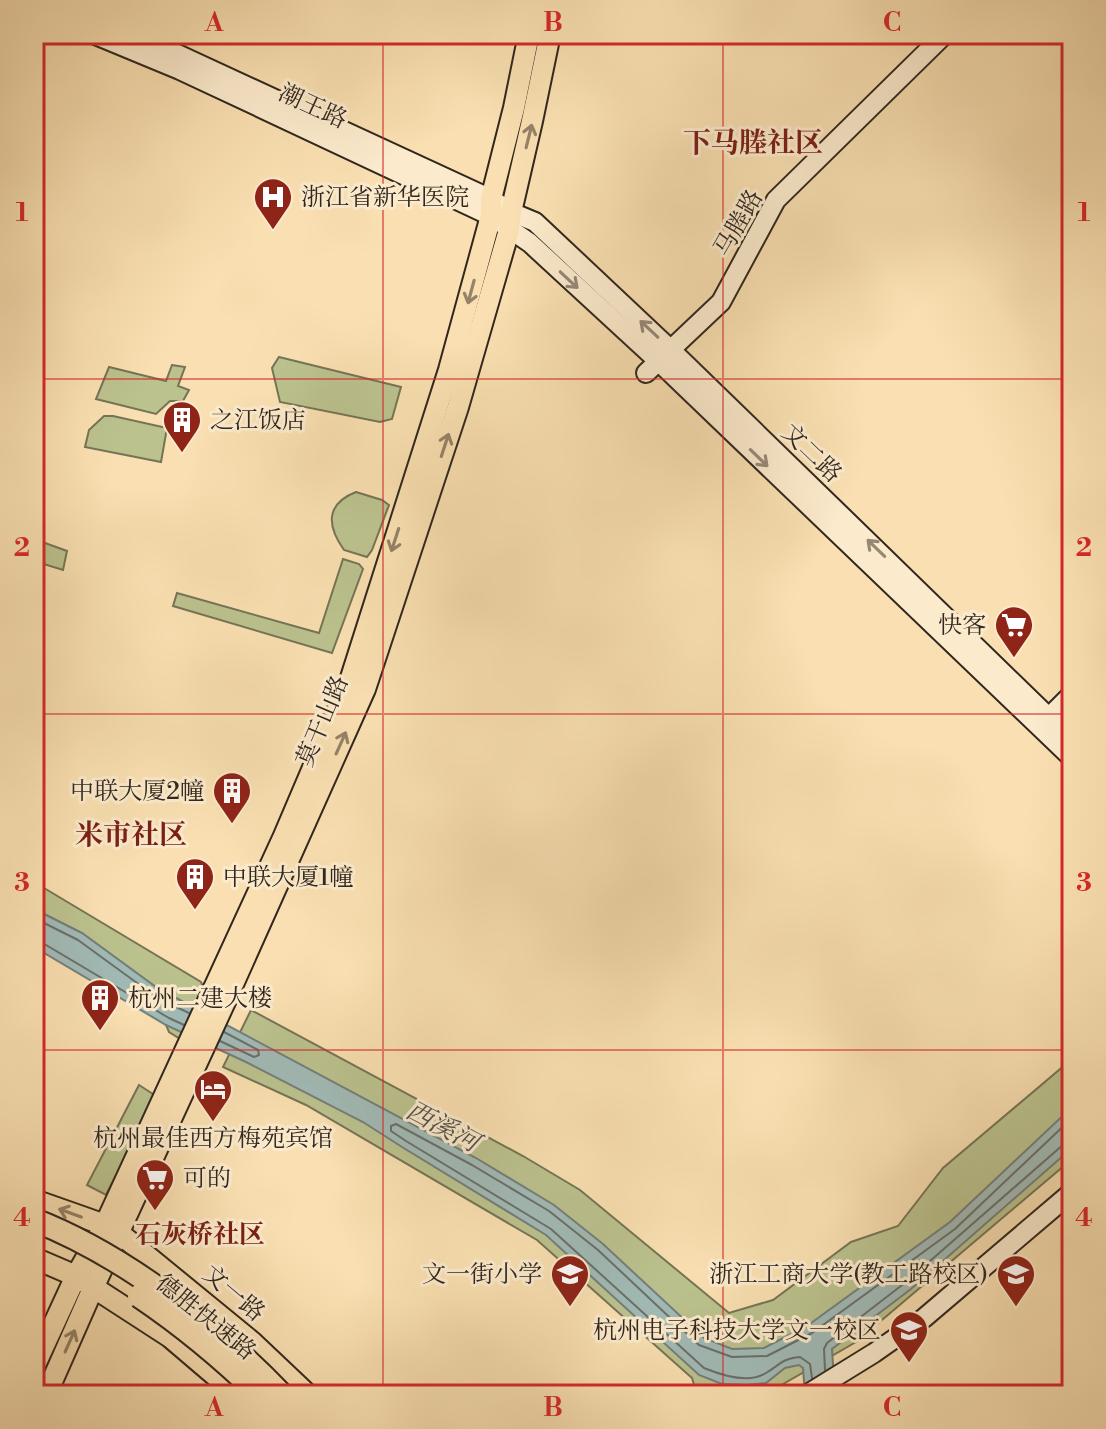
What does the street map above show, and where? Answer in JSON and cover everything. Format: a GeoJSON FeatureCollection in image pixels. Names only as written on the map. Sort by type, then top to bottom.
{"type":"FeatureCollection","features":[{"type":"Feature","properties":{"kind":"highway","name":"德胜快速路"},"geometry":{"type":"LineString","coordinates":[[34,1220],[62,1231],[114,1261],[183,1307],[259,1371],[282,1395]]}},
{"type":"Feature","properties":{"kind":"highway","name":"德胜快速路"},"geometry":{"type":"LineString","coordinates":[[34,1236],[55,1244],[108,1274],[171,1318],[260,1395]]}},
{"type":"Feature","properties":{"kind":"main road","name":"潮王路"},"geometry":{"type":"LineString","coordinates":[[93,34],[500,214]]}},
{"type":"Feature","properties":{"kind":"main road","name":"潮王路"},"geometry":{"type":"LineString","coordinates":[[134,34],[500,214]]}},
{"type":"Feature","properties":{"kind":"main road","name":"莫干山路"},"geometry":{"type":"LineString","coordinates":[[500,214],[514,108],[529,34]]}},
{"type":"Feature","properties":{"kind":"main road","name":"莫干山路"},"geometry":{"type":"LineString","coordinates":[[34,1367],[112,1229],[194,1051],[350,681],[532,121],[550,34]]}},
{"type":"Feature","properties":{"kind":"main road","name":"马塍路"},"geometry":{"type":"LineString","coordinates":[[658,361],[721,302],[776,200],[945,34]]}},
{"type":"Feature","properties":{"kind":"main road","name":"文二路"},"geometry":{"type":"LineString","coordinates":[[500,214],[535,222],[658,361],[1072,758]]}},
{"type":"Feature","properties":{"kind":"main road","name":"文二路"},"geometry":{"type":"LineString","coordinates":[[658,361],[1072,740]]}},
{"type":"Feature","properties":{"kind":"main road"},"geometry":{"type":"LineString","coordinates":[[1049,717],[1072,694]]}},
{"type":"Feature","properties":{"kind":"main road"},"geometry":{"type":"LineString","coordinates":[[806,1395],[844,1374],[924,1318],[1072,1192]]}},
{"type":"Feature","properties":{"kind":"main road","name":"文一路"},"geometry":{"type":"LineString","coordinates":[[34,1200],[112,1229],[252,1342],[308,1395]]}},
{"type":"Feature","properties":{"kind":"main road"},"geometry":{"type":"LineString","coordinates":[[34,1258],[85,1281],[170,1337],[238,1395]]}},
{"type":"Feature","properties":{"kind":"main road","name":"莫干山路"},"geometry":{"type":"LineString","coordinates":[[46,1395],[85,1281]]}},
{"type":"Feature","properties":{"kind":"main road"},"geometry":{"type":"LineString","coordinates":[[170,1337],[160,1315],[173,1303],[208,1305]]}},
{"type":"Feature","properties":{"kind":"green space"},"geometry":{"type":"Polygon","coordinates":[[[279,357],[401,387],[392,419],[380,422],[280,402],[272,368],[279,357]]]}},
{"type":"Feature","properties":{"kind":"green space"},"geometry":{"type":"Polygon","coordinates":[[[172,365],[185,367],[178,386],[189,390],[183,401],[170,401],[156,414],[96,399],[109,367],[166,381],[172,365]]]}},
{"type":"Feature","properties":{"kind":"green space"},"geometry":{"type":"Polygon","coordinates":[[[104,416],[167,428],[161,462],[85,447],[89,430],[104,416]]]}},
{"type":"Feature","properties":{"kind":"green space"},"geometry":{"type":"Polygon","coordinates":[[[356,492],[389,505],[367,557],[344,550],[332,524],[334,509],[356,492]]]}},
{"type":"Feature","properties":{"kind":"green space"},"geometry":{"type":"Polygon","coordinates":[[[34,539],[67,551],[63,570],[34,561],[34,539]]]}},
{"type":"Feature","properties":{"kind":"green space"},"geometry":{"type":"Polygon","coordinates":[[[343,559],[359,564],[363,569],[332,653],[173,606],[177,593],[319,633],[343,559]]]}},
{"type":"Feature","properties":{"kind":"green space"},"geometry":{"type":"Polygon","coordinates":[[[34,882],[201,982],[206,993],[182,1040],[169,1032],[166,1025],[178,999],[164,993],[82,933],[34,909],[34,882]]]}},
{"type":"Feature","properties":{"kind":"green space"},"geometry":{"type":"Polygon","coordinates":[[[251,1010],[523,1156],[580,1190],[729,1313],[773,1300],[851,1242],[898,1226],[943,1168],[1072,1059],[1072,1159],[856,1342],[764,1395],[697,1395],[692,1378],[537,1240],[306,1105],[223,1067],[251,1010]]]}},
{"type":"Feature","properties":{"kind":"green space"},"geometry":{"type":"Polygon","coordinates":[[[139,1085],[156,1096],[106,1195],[87,1185],[139,1085]]]}},
{"type":"Feature","properties":{"kind":"water"},"geometry":{"type":"Polygon","coordinates":[[[34,909],[82,933],[164,993],[476,1158],[554,1205],[603,1244],[704,1338],[732,1349],[764,1348],[807,1326],[950,1222],[1072,1107],[1072,1148],[911,1289],[832,1349],[835,1395],[805,1395],[803,1368],[799,1365],[785,1368],[766,1383],[722,1384],[699,1375],[546,1235],[363,1122],[166,1025],[34,947],[34,909]]]}},
{"type":"Feature","properties":{"kind":"place","name":"浙江省新华医院"},"geometry":{"type":"Point","coordinates":[273,231]}},
{"type":"Feature","properties":{"kind":"place","name":"之江饭店"},"geometry":{"type":"Point","coordinates":[182,454]}},
{"type":"Feature","properties":{"kind":"place","name":"快客"},"geometry":{"type":"Point","coordinates":[1014,659]}},
{"type":"Feature","properties":{"kind":"place","name":"中联大厦2幢"},"geometry":{"type":"Point","coordinates":[232,825]}},
{"type":"Feature","properties":{"kind":"place","name":"中联大厦1幢"},"geometry":{"type":"Point","coordinates":[195,911]}},
{"type":"Feature","properties":{"kind":"place","name":"杭州二建大楼"},"geometry":{"type":"Point","coordinates":[100,1032]}},
{"type":"Feature","properties":{"kind":"place","name":"杭州最佳西方梅苑宾馆"},"geometry":{"type":"Point","coordinates":[213,1123]}},
{"type":"Feature","properties":{"kind":"place","name":"可的"},"geometry":{"type":"Point","coordinates":[155,1212]}},
{"type":"Feature","properties":{"kind":"place","name":"文一街小学"},"geometry":{"type":"Point","coordinates":[570,1308]}},
{"type":"Feature","properties":{"kind":"place","name":"浙江工商大学(教工路校区)"},"geometry":{"type":"Point","coordinates":[1016,1308]}},
{"type":"Feature","properties":{"kind":"place","name":"杭州电子科技大学文一校区"},"geometry":{"type":"Point","coordinates":[909,1364]}},
{"type":"Feature","properties":{"kind":"district","name":"下马塍社区"},"geometry":{"type":"Point","coordinates":[753,142]}},
{"type":"Feature","properties":{"kind":"district","name":"米市社区"},"geometry":{"type":"Point","coordinates":[131,834]}},
{"type":"Feature","properties":{"kind":"district","name":"石灰桥社区"},"geometry":{"type":"Point","coordinates":[200,1234]}},
{"type":"Feature","properties":{"kind":"water label","name":"西溪河"},"geometry":{"type":"Point","coordinates":[443,1126]}}]}
